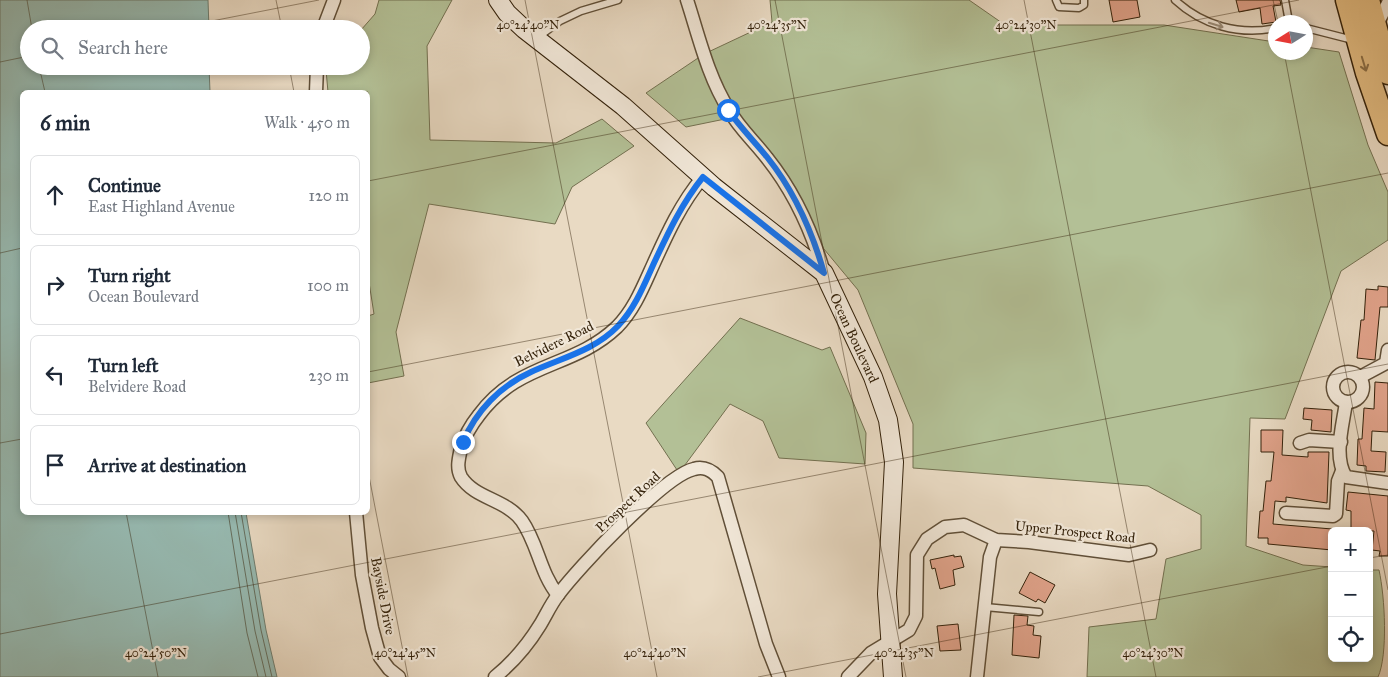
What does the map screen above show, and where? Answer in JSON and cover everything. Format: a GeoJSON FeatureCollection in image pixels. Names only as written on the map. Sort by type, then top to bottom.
{"type":"FeatureCollection","features":[{"type":"Feature","properties":{"kind":"highway"},"geometry":{"type":"LineString","coordinates":[[1347,0],[1388,73]]}},
{"type":"Feature","properties":{"kind":"highway"},"geometry":{"type":"LineString","coordinates":[[1368,0],[1366,34],[1388,134]]}},
{"type":"Feature","properties":{"kind":"street"},"geometry":{"type":"LineString","coordinates":[[326,20],[334,0]]}},
{"type":"Feature","properties":{"kind":"street","name":"Ocean Boulevard"},"geometry":{"type":"LineString","coordinates":[[498,0],[507,13],[536,39],[623,106],[703,177],[824,273],[873,377],[888,420],[894,462],[887,575],[893,677]]}},
{"type":"Feature","properties":{"kind":"street"},"geometry":{"type":"LineString","coordinates":[[687,0],[718,91],[736,122],[768,158],[792,194],[815,241],[824,273]]}},
{"type":"Feature","properties":{"kind":"street"},"geometry":{"type":"LineString","coordinates":[[1366,34],[1388,3]]}},
{"type":"Feature","properties":{"kind":"street"},"geometry":{"type":"LineString","coordinates":[[316,90],[317,75]]}},
{"type":"Feature","properties":{"kind":"street","name":"Belvidere Road"},"geometry":{"type":"LineString","coordinates":[[558,595],[544,574],[527,530],[521,520],[509,507],[476,490],[462,479],[458,469],[463,442],[471,425],[487,404],[503,388],[530,372],[587,348],[618,326],[637,298],[671,226],[691,191],[703,177]]}},
{"type":"Feature","properties":{"kind":"street"},"geometry":{"type":"LineString","coordinates":[[1360,377],[1386,363],[1388,350]]}},
{"type":"Feature","properties":{"kind":"street"},"geometry":{"type":"LineString","coordinates":[[1344,372],[1350,372],[1360,377],[1362,383],[1361,394],[1352,401],[1346,402],[1336,396],[1333,391],[1334,379],[1344,372]]}},
{"type":"Feature","properties":{"kind":"street"},"geometry":{"type":"LineString","coordinates":[[1346,402],[1339,461],[1342,471],[1346,477],[1388,483]]}},
{"type":"Feature","properties":{"kind":"street"},"geometry":{"type":"LineString","coordinates":[[1300,443],[1309,440],[1341,442]]}},
{"type":"Feature","properties":{"kind":"street","name":"Prospect Road"},"geometry":{"type":"LineString","coordinates":[[496,677],[527,642],[558,595],[585,564],[649,499],[688,471],[707,469],[718,477],[766,644],[779,677]]}},
{"type":"Feature","properties":{"kind":"street"},"geometry":{"type":"LineString","coordinates":[[1286,513],[1333,516],[1336,514],[1338,481],[1342,471]]}},
{"type":"Feature","properties":{"kind":"street","name":"Bayside Drive"},"geometry":{"type":"LineString","coordinates":[[356,515],[362,575],[372,628],[380,657],[389,669],[399,677]]}},
{"type":"Feature","properties":{"kind":"street","name":"Upper Prospect Road"},"geometry":{"type":"LineString","coordinates":[[891,642],[909,630],[914,624],[916,616],[915,564],[917,555],[927,539],[940,529],[954,524],[973,528],[996,540],[1129,555],[1150,550]]}},
{"type":"Feature","properties":{"kind":"street","name":"Upper Prospect Road"},"geometry":{"type":"LineString","coordinates":[[976,677],[990,557],[996,540]]}},
{"type":"Feature","properties":{"kind":"street"},"geometry":{"type":"LineString","coordinates":[[848,677],[871,653],[891,642]]}},
{"type":"Feature","properties":{"kind":"lane"},"geometry":{"type":"LineString","coordinates":[[536,39],[560,21],[574,14],[618,0]]}},
{"type":"Feature","properties":{"kind":"lane"},"geometry":{"type":"LineString","coordinates":[[1056,0],[1059,7],[1078,8],[1084,5],[1084,0]]}},
{"type":"Feature","properties":{"kind":"lane"},"geometry":{"type":"LineString","coordinates":[[1174,0],[1189,13],[1223,27],[1258,32],[1268,30]]}},
{"type":"Feature","properties":{"kind":"lane"},"geometry":{"type":"LineString","coordinates":[[1285,0],[1288,15]]}},
{"type":"Feature","properties":{"kind":"lane"},"geometry":{"type":"LineString","coordinates":[[1313,29],[1366,34]]}},
{"type":"Feature","properties":{"kind":"lane"},"geometry":{"type":"LineString","coordinates":[[985,607],[1039,612]]}},
{"type":"Feature","properties":{"kind":"green space"},"geometry":{"type":"Polygon","coordinates":[[[379,0],[452,0],[427,46],[430,140],[556,143],[602,119],[634,146],[572,187],[555,224],[429,204],[396,332],[404,376],[370,383],[370,315],[374,314],[370,289],[370,90],[328,90],[326,75],[370,75],[370,20],[375,14],[379,0]]]}},
{"type":"Feature","properties":{"kind":"green space"},"geometry":{"type":"Polygon","coordinates":[[[770,0],[969,0],[1005,25],[1164,25],[1268,41],[1268,60],[1313,60],[1313,48],[1339,52],[1368,145],[1388,192],[1388,240],[1341,271],[1285,419],[1250,418],[1246,546],[1303,565],[1328,567],[1328,662],[1373,662],[1373,570],[1379,570],[1383,595],[1384,641],[1378,677],[1087,677],[1089,627],[1156,619],[1166,559],[1201,549],[1201,515],[1148,486],[913,468],[913,424],[858,290],[809,231],[791,188],[730,118],[686,127],[646,93],[704,54],[772,22],[770,0]]]}},
{"type":"Feature","properties":{"kind":"green space"},"geometry":{"type":"Polygon","coordinates":[[[740,318],[822,350],[830,347],[866,433],[865,464],[779,458],[763,421],[730,404],[679,473],[646,423],[740,318]]]}},
{"type":"Feature","properties":{"kind":"water"},"geometry":{"type":"Polygon","coordinates":[[[0,0],[208,0],[209,20],[20,20],[20,75],[209,75],[210,90],[20,90],[20,515],[246,515],[266,630],[277,677],[0,677],[0,0]]]}},
{"type":"Feature","properties":{"kind":"building"},"geometry":{"type":"Polygon","coordinates":[[[1109,0],[1137,0],[1140,17],[1113,22],[1109,0]]]}},
{"type":"Feature","properties":{"kind":"building"},"geometry":{"type":"Polygon","coordinates":[[[1236,0],[1280,0],[1281,5],[1273,6],[1275,15],[1268,15],[1268,23],[1262,24],[1260,8],[1239,12],[1236,0]]]}},
{"type":"Feature","properties":{"kind":"building"},"geometry":{"type":"Polygon","coordinates":[[[1378,286],[1388,287],[1388,307],[1380,307],[1375,360],[1357,358],[1361,320],[1364,320],[1366,289],[1378,290],[1378,286]]]}},
{"type":"Feature","properties":{"kind":"building"},"geometry":{"type":"Polygon","coordinates":[[[1375,382],[1388,383],[1388,432],[1372,431],[1371,451],[1386,452],[1385,472],[1366,471],[1366,466],[1357,465],[1358,439],[1362,439],[1364,408],[1374,409],[1375,382]]]}},
{"type":"Feature","properties":{"kind":"building"},"geometry":{"type":"Polygon","coordinates":[[[1304,408],[1332,410],[1331,432],[1311,430],[1312,420],[1303,419],[1304,408]]]}},
{"type":"Feature","properties":{"kind":"building"},"geometry":{"type":"Polygon","coordinates":[[[1261,430],[1283,430],[1282,455],[1308,457],[1308,452],[1329,452],[1327,503],[1286,497],[1286,502],[1275,501],[1273,524],[1328,529],[1328,550],[1268,544],[1268,538],[1258,538],[1260,511],[1263,511],[1266,481],[1271,481],[1274,452],[1261,452],[1261,430]]]}},
{"type":"Feature","properties":{"kind":"building"},"geometry":{"type":"Polygon","coordinates":[[[1348,492],[1388,496],[1388,556],[1379,556],[1380,551],[1373,550],[1373,527],[1351,527],[1351,511],[1346,510],[1348,492]]]}},
{"type":"Feature","properties":{"kind":"building"},"geometry":{"type":"Polygon","coordinates":[[[954,555],[954,557],[961,556],[964,567],[953,570],[955,585],[940,589],[935,568],[932,569],[930,560],[954,555]]]}},
{"type":"Feature","properties":{"kind":"building"},"geometry":{"type":"Polygon","coordinates":[[[1030,572],[1055,585],[1045,603],[1038,599],[1036,602],[1019,593],[1030,572]]]}},
{"type":"Feature","properties":{"kind":"building"},"geometry":{"type":"Polygon","coordinates":[[[1014,615],[1028,616],[1027,625],[1034,626],[1033,635],[1041,636],[1039,658],[1012,655],[1014,615]]]}},
{"type":"Feature","properties":{"kind":"building"},"geometry":{"type":"Polygon","coordinates":[[[958,624],[961,650],[940,651],[937,626],[958,624]]]}},
{"type":"Feature","properties":{"kind":"route"},"geometry":{"type":"LineString","coordinates":[[463,442],[471,425],[487,404],[503,388],[530,372],[577,353],[600,341],[618,326],[637,298],[671,226],[691,191],[703,177],[824,273],[815,241],[788,186],[768,158],[736,122],[728,110]]}}]}
